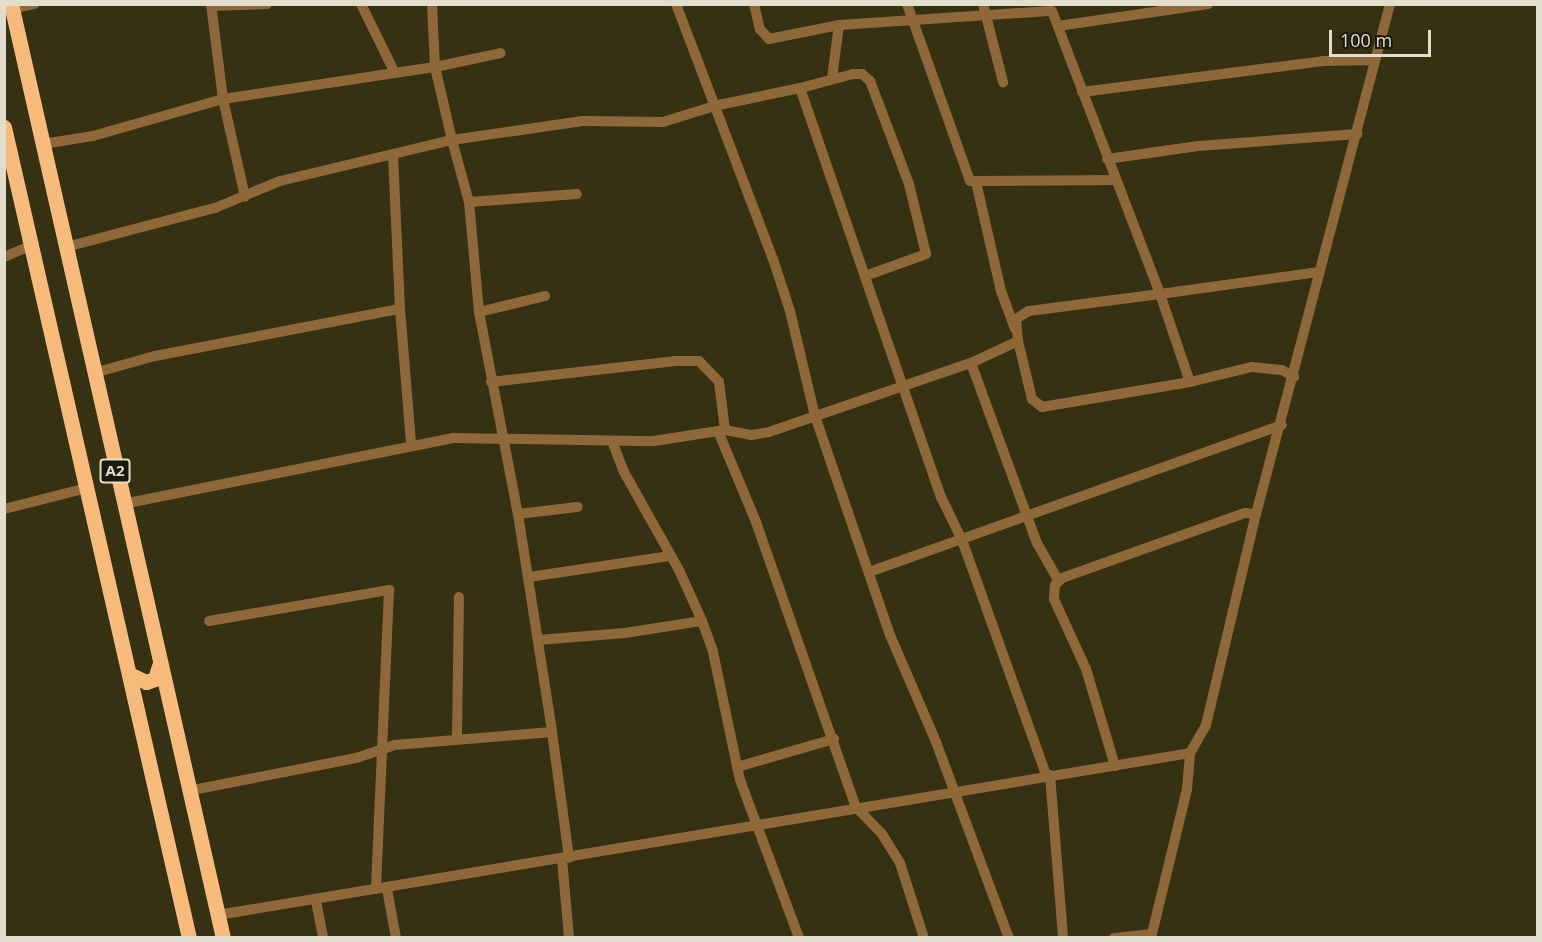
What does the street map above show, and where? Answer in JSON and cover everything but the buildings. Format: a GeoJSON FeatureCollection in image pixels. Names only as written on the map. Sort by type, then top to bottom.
{"type":"FeatureCollection","features":[{"type":"Feature","properties":{"kind":"highway","name":"A2"},"geometry":{"type":"LineString","coordinates":[[11,7],[159,666],[223,938]]}},
{"type":"Feature","properties":{"kind":"highway","name":"A2"},"geometry":{"type":"LineString","coordinates":[[4,127],[189,938]]}},
{"type":"Feature","properties":{"kind":"highway"},"geometry":{"type":"LineString","coordinates":[[129,674],[146,682],[155,679],[159,666]]}},
{"type":"Feature","properties":{"kind":"street"},"geometry":{"type":"LineString","coordinates":[[11,7],[34,4]]}},
{"type":"Feature","properties":{"kind":"street"},"geometry":{"type":"LineString","coordinates":[[245,197],[224,99],[211,5],[267,4]]}},
{"type":"Feature","properties":{"kind":"street"},"geometry":{"type":"LineString","coordinates":[[361,4],[395,73]]}},
{"type":"Feature","properties":{"kind":"street"},"geometry":{"type":"LineString","coordinates":[[432,4],[435,67],[469,202],[479,312],[529,577],[552,732],[566,859],[569,938]]}},
{"type":"Feature","properties":{"kind":"street"},"geometry":{"type":"LineString","coordinates":[[676,4],[790,311],[815,416],[890,635],[956,794],[1009,938]]}},
{"type":"Feature","properties":{"kind":"street"},"geometry":{"type":"LineString","coordinates":[[754,4],[760,29],[769,39],[839,25],[912,19],[987,17],[1051,8],[1160,294],[1190,382]]}},
{"type":"Feature","properties":{"kind":"street"},"geometry":{"type":"LineString","coordinates":[[907,4],[963,168],[970,180],[976,182],[1116,180]]}},
{"type":"Feature","properties":{"kind":"street"},"geometry":{"type":"LineString","coordinates":[[983,4],[1003,82]]}},
{"type":"Feature","properties":{"kind":"street"},"geometry":{"type":"LineString","coordinates":[[1058,26],[1208,4]]}},
{"type":"Feature","properties":{"kind":"street"},"geometry":{"type":"LineString","coordinates":[[1114,938],[1151,936],[1187,789],[1190,753],[1206,725],[1256,514],[1282,425],[1319,272],[1358,134],[1374,60],[1390,4]]}},
{"type":"Feature","properties":{"kind":"street"},"geometry":{"type":"LineString","coordinates":[[832,78],[839,25]]}},
{"type":"Feature","properties":{"kind":"street"},"geometry":{"type":"LineString","coordinates":[[43,144],[93,136],[224,99],[435,67],[501,53]]}},
{"type":"Feature","properties":{"kind":"street"},"geometry":{"type":"LineString","coordinates":[[1082,92],[1323,61],[1374,60]]}},
{"type":"Feature","properties":{"kind":"street"},"geometry":{"type":"LineString","coordinates":[[66,247],[245,197],[280,181],[452,140],[584,121],[663,122],[714,106],[800,88],[832,78],[862,74],[870,81],[909,184],[926,254],[865,276]]}},
{"type":"Feature","properties":{"kind":"street"},"geometry":{"type":"LineString","coordinates":[[800,88],[941,497],[962,540],[1048,775],[1063,938]]}},
{"type":"Feature","properties":{"kind":"street"},"geometry":{"type":"LineString","coordinates":[[1107,159],[1198,146],[1358,134]]}},
{"type":"Feature","properties":{"kind":"street"},"geometry":{"type":"LineString","coordinates":[[393,155],[400,309],[411,444]]}},
{"type":"Feature","properties":{"kind":"street"},"geometry":{"type":"LineString","coordinates":[[976,182],[1001,291],[1016,329]]}},
{"type":"Feature","properties":{"kind":"street"},"geometry":{"type":"LineString","coordinates":[[469,202],[577,194]]}},
{"type":"Feature","properties":{"kind":"street"},"geometry":{"type":"LineString","coordinates":[[4,257],[32,245]]}},
{"type":"Feature","properties":{"kind":"street"},"geometry":{"type":"LineString","coordinates":[[1294,377],[1281,370],[1252,367],[1190,382],[1038,406],[1030,393],[1018,341],[1016,318],[1029,310],[1319,272]]}},
{"type":"Feature","properties":{"kind":"street"},"geometry":{"type":"LineString","coordinates":[[479,312],[544,296]]}},
{"type":"Feature","properties":{"kind":"street"},"geometry":{"type":"LineString","coordinates":[[94,373],[155,356],[400,309]]}},
{"type":"Feature","properties":{"kind":"street"},"geometry":{"type":"LineString","coordinates":[[123,504],[411,444],[502,437],[654,441],[722,430],[751,435],[903,387],[971,363],[1018,341]]}},
{"type":"Feature","properties":{"kind":"street"},"geometry":{"type":"LineString","coordinates":[[491,382],[674,361],[699,362],[719,382],[722,430],[834,739],[856,807],[882,834],[900,863],[924,938]]}},
{"type":"Feature","properties":{"kind":"street"},"geometry":{"type":"LineString","coordinates":[[971,363],[1028,516],[1058,580],[1054,599],[1086,669],[1115,766]]}},
{"type":"Feature","properties":{"kind":"street"},"geometry":{"type":"LineString","coordinates":[[869,572],[1282,425]]}},
{"type":"Feature","properties":{"kind":"street"},"geometry":{"type":"LineString","coordinates":[[612,441],[647,518],[670,556],[702,621],[713,652],[737,767],[799,938]]}},
{"type":"Feature","properties":{"kind":"street"},"geometry":{"type":"LineString","coordinates":[[4,509],[87,488]]}},
{"type":"Feature","properties":{"kind":"street"},"geometry":{"type":"LineString","coordinates":[[518,514],[578,507]]}},
{"type":"Feature","properties":{"kind":"street"},"geometry":{"type":"LineString","coordinates":[[1058,580],[1245,513],[1256,514]]}},
{"type":"Feature","properties":{"kind":"street"},"geometry":{"type":"LineString","coordinates":[[529,577],[670,556]]}},
{"type":"Feature","properties":{"kind":"street"},"geometry":{"type":"LineString","coordinates":[[209,621],[389,590],[382,750],[381,889],[396,938]]}},
{"type":"Feature","properties":{"kind":"street"},"geometry":{"type":"LineString","coordinates":[[457,738],[459,597]]}},
{"type":"Feature","properties":{"kind":"street"},"geometry":{"type":"LineString","coordinates":[[538,640],[625,633],[702,621]]}},
{"type":"Feature","properties":{"kind":"street"},"geometry":{"type":"LineString","coordinates":[[188,791],[382,750],[457,738],[552,732]]}},
{"type":"Feature","properties":{"kind":"street"},"geometry":{"type":"LineString","coordinates":[[737,767],[834,739]]}},
{"type":"Feature","properties":{"kind":"street"},"geometry":{"type":"LineString","coordinates":[[218,915],[316,901],[856,807],[956,794],[1048,775],[1190,753]]}},
{"type":"Feature","properties":{"kind":"street"},"geometry":{"type":"LineString","coordinates":[[316,901],[323,938]]}}]}
